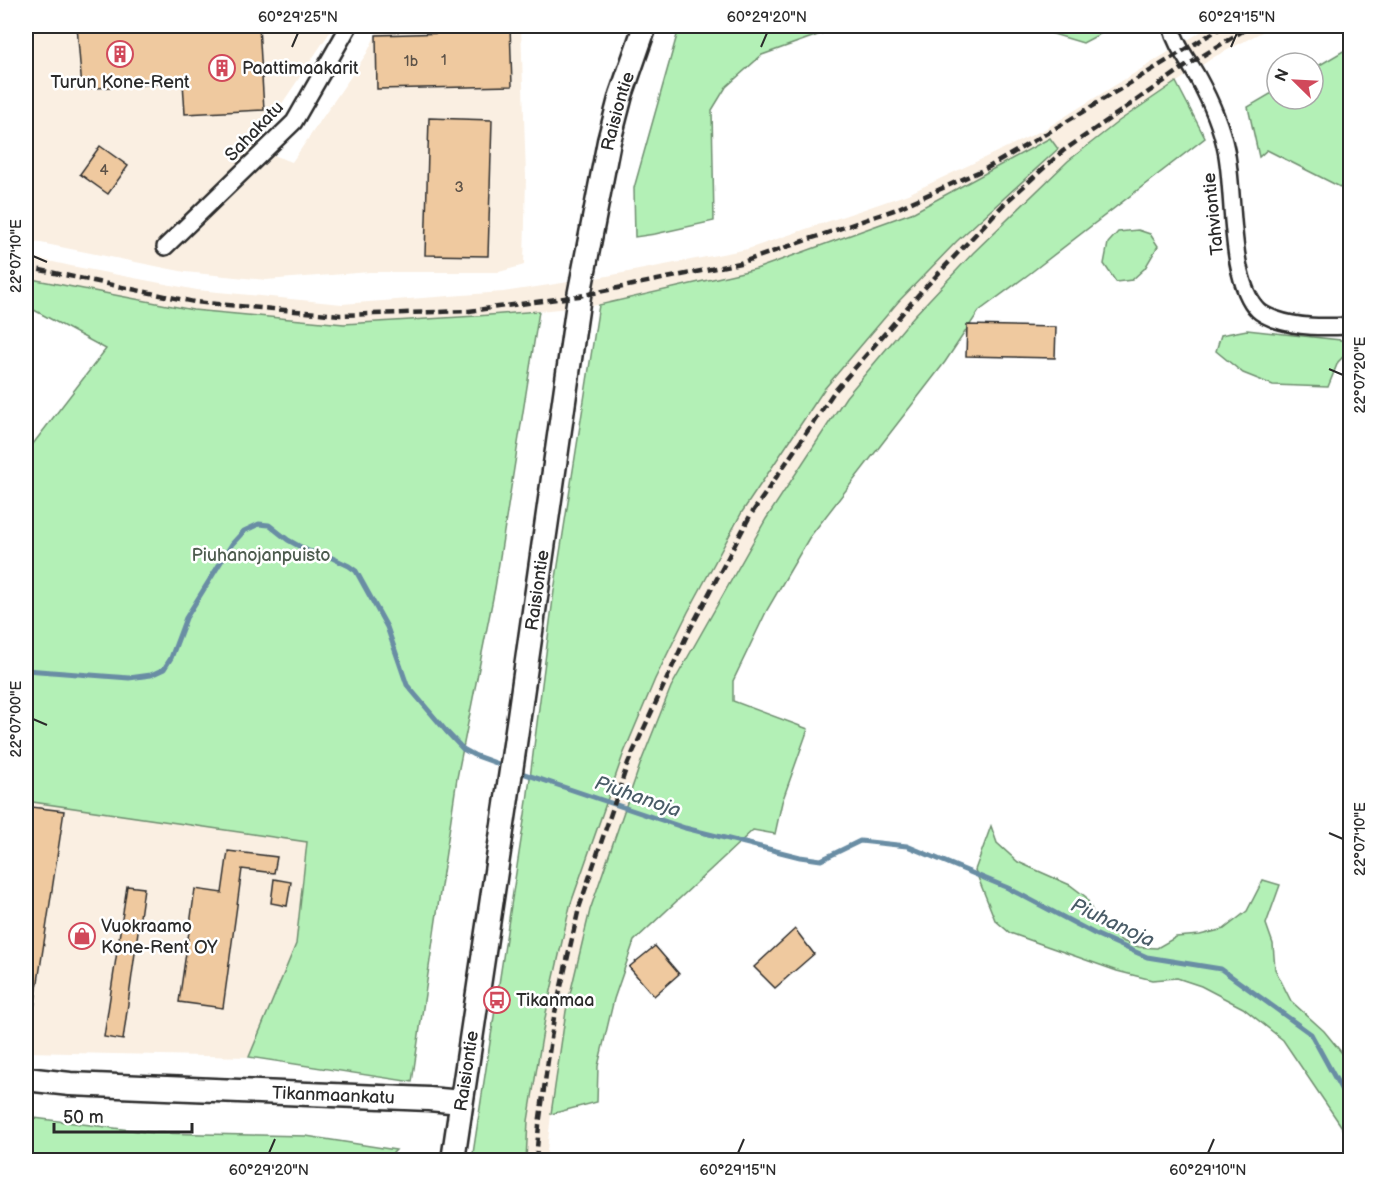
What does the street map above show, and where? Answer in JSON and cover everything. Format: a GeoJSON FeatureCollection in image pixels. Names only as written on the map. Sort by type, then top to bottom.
{"type":"FeatureCollection","features":[{"type":"Feature","properties":{"kind":"main road","name":"Raisiontie"},"geometry":{"type":"LineString","coordinates":[[453,1161],[579,296],[609,141],[621,95],[645,26]]}},
{"type":"Feature","properties":{"kind":"main road","name":"Tikanmaankatu"},"geometry":{"type":"LineString","coordinates":[[26,1079],[70,1084],[461,1102]]}},
{"type":"Feature","properties":{"kind":"street","name":"Sahakatu"},"geometry":{"type":"LineString","coordinates":[[165,247],[294,122],[349,26]]}},
{"type":"Feature","properties":{"kind":"street","name":"Tahviontie"},"geometry":{"type":"LineString","coordinates":[[1171,26],[1178,46],[1213,108],[1226,151],[1239,267],[1248,295],[1258,311],[1285,323],[1302,327],[1350,326]]}},
{"type":"Feature","properties":{"kind":"shaded area"},"geometry":{"type":"Polygon","coordinates":[[[26,26],[334,26],[253,147],[292,162],[367,53],[380,26],[521,26],[526,177],[524,265],[499,272],[370,272],[266,280],[185,272],[26,240],[26,26]]]}},
{"type":"Feature","properties":{"kind":"shaded area"},"geometry":{"type":"Polygon","coordinates":[[[1210,26],[1278,26],[1214,57],[1119,121],[1068,161],[973,253],[914,316],[846,397],[766,519],[671,687],[641,762],[590,910],[566,1011],[546,1160],[526,1160],[528,1121],[546,1013],[570,906],[623,755],[655,679],[688,612],[742,512],[825,388],[898,302],[957,241],[1058,150],[1050,138],[914,212],[756,269],[599,305],[477,316],[344,324],[193,310],[26,278],[26,256],[197,290],[342,304],[503,292],[602,277],[748,249],[908,194],[1045,129],[1210,26]]]}},
{"type":"Feature","properties":{"kind":"shaded area"},"geometry":{"type":"Polygon","coordinates":[[[26,801],[308,842],[296,944],[249,1057],[26,1052],[26,801]]]}},
{"type":"Feature","properties":{"kind":"green space"},"geometry":{"type":"Polygon","coordinates":[[[843,26],[762,55],[726,87],[712,110],[714,221],[635,237],[634,188],[679,28],[843,26]]]}},
{"type":"Feature","properties":{"kind":"green space"},"geometry":{"type":"Polygon","coordinates":[[[1042,26],[1115,26],[1083,43],[1043,31],[1042,26]]]}},
{"type":"Feature","properties":{"kind":"green space"},"geometry":{"type":"Polygon","coordinates":[[[1350,47],[1350,192],[1267,150],[1259,157],[1248,107],[1265,97],[1265,111],[1325,111],[1325,62],[1350,47]]]}},
{"type":"Feature","properties":{"kind":"green space"},"geometry":{"type":"Polygon","coordinates":[[[1176,82],[1205,138],[979,311],[945,362],[809,538],[767,610],[733,681],[733,701],[808,729],[782,802],[775,834],[753,830],[634,941],[614,999],[598,1066],[597,1102],[551,1114],[566,1011],[590,910],[641,762],[671,687],[766,519],[846,397],[914,316],[973,253],[1068,161],[1119,121],[1176,82]]]}},
{"type":"Feature","properties":{"kind":"green space"},"geometry":{"type":"Polygon","coordinates":[[[1050,138],[1058,149],[957,241],[898,302],[825,388],[742,512],[655,679],[623,755],[570,906],[546,1013],[528,1121],[526,1160],[472,1160],[527,801],[554,591],[599,305],[756,269],[914,212],[1050,138]]]}},
{"type":"Feature","properties":{"kind":"green space"},"geometry":{"type":"Polygon","coordinates":[[[1138,230],[1150,234],[1158,246],[1145,268],[1132,280],[1116,282],[1104,264],[1108,243],[1118,232],[1138,230]]]}},
{"type":"Feature","properties":{"kind":"green space","name":"Piuhanojanpuisto"},"geometry":{"type":"Polygon","coordinates":[[[26,278],[193,310],[344,324],[539,311],[495,588],[457,778],[412,1082],[249,1057],[296,944],[307,842],[26,801],[26,453],[106,349],[34,310],[26,308],[26,278]]]}},
{"type":"Feature","properties":{"kind":"green space"},"geometry":{"type":"Polygon","coordinates":[[[1247,330],[1350,341],[1350,350],[1338,362],[1328,387],[1273,385],[1243,373],[1216,351],[1221,335],[1247,330]]]}},
{"type":"Feature","properties":{"kind":"green space"},"geometry":{"type":"Polygon","coordinates":[[[991,826],[997,843],[1018,862],[1070,885],[1086,897],[1096,919],[1122,941],[1139,947],[1157,948],[1176,937],[1200,935],[1224,929],[1247,911],[1263,880],[1280,885],[1266,924],[1273,944],[1275,969],[1291,1001],[1324,1031],[1350,1065],[1350,1139],[1283,1040],[1243,1008],[1201,986],[1177,978],[1152,980],[1117,971],[1010,933],[995,920],[975,870],[991,826]]]}},
{"type":"Feature","properties":{"kind":"green space"},"geometry":{"type":"Polygon","coordinates":[[[26,1117],[154,1133],[306,1136],[396,1150],[386,1160],[34,1160],[26,1158],[26,1117]]]}},
{"type":"Feature","properties":{"kind":"building"},"geometry":{"type":"Polygon","coordinates":[[[77,26],[259,26],[264,110],[185,114],[183,82],[82,89],[77,26]]]}},
{"type":"Feature","properties":{"kind":"building"},"geometry":{"type":"Polygon","coordinates":[[[483,26],[510,26],[512,86],[377,89],[376,35],[483,32],[483,26]]]}},
{"type":"Feature","properties":{"kind":"building"},"geometry":{"type":"Polygon","coordinates":[[[429,118],[492,120],[488,256],[425,255],[429,118]]]}},
{"type":"Feature","properties":{"kind":"building"},"geometry":{"type":"Polygon","coordinates":[[[100,146],[128,166],[108,194],[80,174],[100,146]]]}},
{"type":"Feature","properties":{"kind":"building"},"geometry":{"type":"Polygon","coordinates":[[[967,325],[1056,327],[1055,358],[966,356],[967,325]]]}},
{"type":"Feature","properties":{"kind":"building"},"geometry":{"type":"Polygon","coordinates":[[[31,807],[64,811],[34,1008],[26,1008],[26,845],[31,807]]]}},
{"type":"Feature","properties":{"kind":"building"},"geometry":{"type":"Polygon","coordinates":[[[228,851],[277,857],[274,873],[242,869],[223,1008],[179,1002],[195,889],[222,893],[228,851]]]}},
{"type":"Feature","properties":{"kind":"building"},"geometry":{"type":"Polygon","coordinates":[[[274,879],[291,882],[287,906],[271,903],[274,879]]]}},
{"type":"Feature","properties":{"kind":"building"},"geometry":{"type":"Polygon","coordinates":[[[127,886],[144,888],[123,1040],[104,1037],[127,886]]]}},
{"type":"Feature","properties":{"kind":"building"},"geometry":{"type":"Polygon","coordinates":[[[795,929],[814,954],[775,988],[754,967],[795,929]]]}},
{"type":"Feature","properties":{"kind":"building"},"geometry":{"type":"Polygon","coordinates":[[[655,946],[679,974],[654,996],[629,967],[655,946]]]}},
{"type":"Feature","properties":{"kind":"waterway","name":"Piuhanoja"},"geometry":{"type":"LineString","coordinates":[[26,670],[129,678],[151,675],[164,669],[171,658],[186,618],[232,544],[244,531],[259,524],[269,525],[288,540],[308,551],[326,555],[356,571],[387,627],[407,685],[463,749],[507,767]]}},
{"type":"Feature","properties":{"kind":"waterway","name":"Piuhanoja"},"geometry":{"type":"LineString","coordinates":[[516,771],[685,828],[800,857],[821,860],[860,841],[907,846],[1008,888],[1095,934],[1147,957],[1221,969],[1311,1034],[1350,1105]]}},
{"type":"Feature","properties":{"kind":"railway"},"geometry":{"type":"LineString","coordinates":[[26,267],[194,302],[340,315],[469,311],[579,296],[740,263],[894,210],[987,168],[1224,26]]}},
{"type":"Feature","properties":{"kind":"railway"},"geometry":{"type":"LineString","coordinates":[[536,1160],[554,1017],[579,908],[628,763],[687,635],[750,516],[834,392],[919,294],[1005,203],[1063,151],[1189,64],[1251,26]]}},
{"type":"Feature","properties":{"kind":"place","name":"Turun Kone-Rent"},"geometry":{"type":"Point","coordinates":[120,54]}},
{"type":"Feature","properties":{"kind":"place","name":"Paattimaakarit"},"geometry":{"type":"Point","coordinates":[222,68]}},
{"type":"Feature","properties":{"kind":"place","name":"Vuokraamo Kone-Rent OY"},"geometry":{"type":"Point","coordinates":[82,936]}},
{"type":"Feature","properties":{"kind":"place","name":"Tikanmaa"},"geometry":{"type":"Point","coordinates":[497,1000]}}]}
